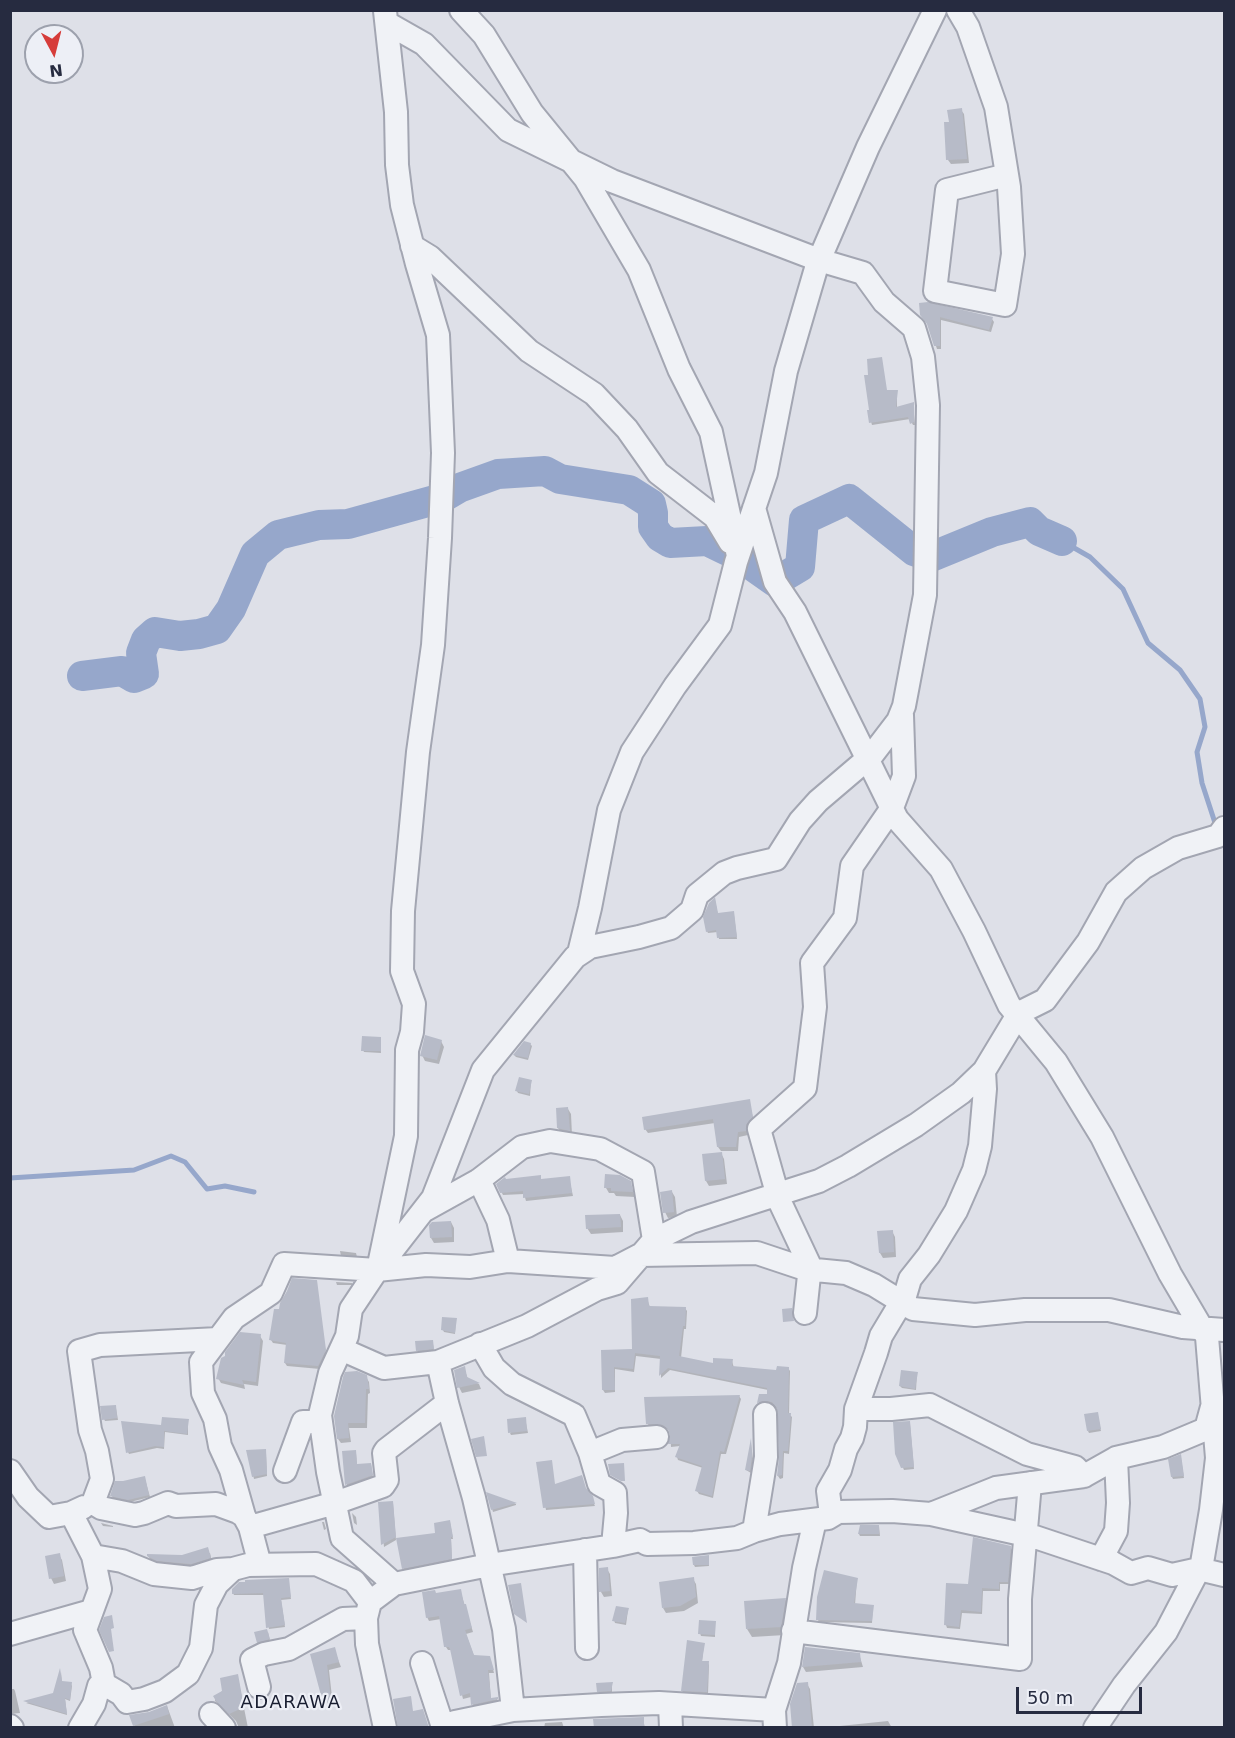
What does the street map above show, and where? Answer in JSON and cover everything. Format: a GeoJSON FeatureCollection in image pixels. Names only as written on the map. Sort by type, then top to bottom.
{"type":"FeatureCollection","features":[{"type":"Feature","properties":{"kind":"street"},"geometry":{"type":"LineString","coordinates":[[461,10],[484,35],[532,113],[585,178],[639,270],[679,369],[711,432],[738,556]]}},
{"type":"Feature","properties":{"kind":"street"},"geometry":{"type":"LineString","coordinates":[[579,953],[609,810],[632,752],[675,686],[720,625],[738,556],[766,473],[786,371],[819,260],[868,147],[935,10]]}},
{"type":"Feature","properties":{"kind":"street"},"geometry":{"type":"LineString","coordinates":[[958,10],[968,27],[996,107],[1007,176],[1013,254],[1005,305],[935,291],[947,190],[1007,176]]}},
{"type":"Feature","properties":{"kind":"street"},"geometry":{"type":"LineString","coordinates":[[386,17],[424,44],[508,130],[612,181],[819,260],[863,273],[884,302],[915,328],[923,357],[928,405],[925,595],[902,715],[904,776],[892,808],[852,867],[845,918],[812,963],[815,1007],[805,1088],[759,1129],[777,1194],[810,1266],[805,1313]]}},
{"type":"Feature","properties":{"kind":"street"},"geometry":{"type":"LineString","coordinates":[[377,1270],[406,1136],[407,1050],[412,1032],[414,1004],[402,970],[403,911],[418,753],[433,645],[443,453],[438,335],[402,205],[396,112],[386,17]]}},
{"type":"Feature","properties":{"kind":"street"},"geometry":{"type":"LineString","coordinates":[[412,246],[430,256],[529,351],[594,394],[627,429],[658,473],[715,517],[738,556]]}},
{"type":"Feature","properties":{"kind":"street"},"geometry":{"type":"LineString","coordinates":[[754,508],[775,582],[795,612],[897,819],[941,869],[1009,1005],[1056,1062],[1102,1137],[1170,1274],[1207,1337],[1219,1391],[1217,1458],[1202,1563],[1166,1632],[1124,1685],[1095,1728]]}},
{"type":"Feature","properties":{"kind":"street"},"geometry":{"type":"LineString","coordinates":[[394,1584],[340,1534],[320,1415],[330,1372],[349,1330],[351,1309],[377,1270],[433,1198],[483,1070],[579,953],[590,948],[671,928],[692,910],[697,895],[724,873],[776,859],[800,821],[868,759],[902,715]]}},
{"type":"Feature","properties":{"kind":"street"},"geometry":{"type":"LineString","coordinates":[[260,1565],[231,1470],[220,1446],[215,1419],[203,1393],[201,1362],[234,1318],[271,1293],[284,1264],[377,1270],[426,1265],[470,1267],[508,1261],[615,1268],[691,1222],[819,1181],[916,1125],[961,1093],[984,1071],[1017,1015],[1045,1000],[1088,942],[1116,892],[1143,868],[1178,848],[1218,836],[1224,828]]}},
{"type":"Feature","properties":{"kind":"street"},"geometry":{"type":"LineString","coordinates":[[422,1663],[442,1727],[455,1722],[513,1710],[659,1703],[775,1719],[789,1663],[804,1568],[823,1518],[828,1491],[840,1470],[852,1438],[856,1408],[881,1336],[901,1302],[910,1279],[931,1252],[956,1211],[974,1170],[980,1146],[985,1089],[984,1071]]}},
{"type":"Feature","properties":{"kind":"street"},"geometry":{"type":"LineString","coordinates":[[341,1349],[384,1368],[438,1362],[527,1326],[597,1289],[617,1283],[647,1248],[643,1172],[600,1149],[550,1141],[522,1146],[479,1180],[423,1211]]}},
{"type":"Feature","properties":{"kind":"street"},"geometry":{"type":"LineString","coordinates":[[479,1180],[498,1220],[508,1261]]}},
{"type":"Feature","properties":{"kind":"street"},"geometry":{"type":"LineString","coordinates":[[647,1248],[757,1253],[810,1270],[846,1273],[874,1285],[913,1309],[975,1315],[1025,1310],[1109,1311],[1183,1328],[1224,1330]]}},
{"type":"Feature","properties":{"kind":"street"},"geometry":{"type":"LineString","coordinates":[[10,1471],[28,1497],[49,1517],[71,1513],[93,1503],[102,1479],[97,1451],[90,1430],[80,1351],[100,1345],[218,1340]]}},
{"type":"Feature","properties":{"kind":"street"},"geometry":{"type":"LineString","coordinates":[[480,1344],[494,1368],[512,1384],[574,1415],[590,1453],[599,1484],[615,1493],[614,1546]]}},
{"type":"Feature","properties":{"kind":"street"},"geometry":{"type":"LineString","coordinates":[[438,1362],[474,1498],[505,1635],[513,1710]]}},
{"type":"Feature","properties":{"kind":"street"},"geometry":{"type":"LineString","coordinates":[[931,1514],[996,1488],[1084,1476],[1116,1458],[1163,1447],[1206,1429],[1219,1391]]}},
{"type":"Feature","properties":{"kind":"street"},"geometry":{"type":"LineString","coordinates":[[247,1522],[335,1503],[383,1485],[387,1480],[384,1454],[386,1450],[447,1403]]}},
{"type":"Feature","properties":{"kind":"street"},"geometry":{"type":"LineString","coordinates":[[856,1408],[891,1409],[930,1404],[1027,1454],[1075,1467],[1084,1476]]}},
{"type":"Feature","properties":{"kind":"street"},"geometry":{"type":"LineString","coordinates":[[754,1531],[766,1457],[765,1414]]}},
{"type":"Feature","properties":{"kind":"street"},"geometry":{"type":"LineString","coordinates":[[285,1471],[303,1422],[321,1422]]}},
{"type":"Feature","properties":{"kind":"street"},"geometry":{"type":"LineString","coordinates":[[590,1453],[622,1440],[657,1437]]}},
{"type":"Feature","properties":{"kind":"street"},"geometry":{"type":"LineString","coordinates":[[1101,1559],[1116,1531],[1118,1503],[1116,1458]]}},
{"type":"Feature","properties":{"kind":"street"},"geometry":{"type":"LineString","coordinates":[[793,1631],[1020,1659],[1020,1599],[1030,1483]]}},
{"type":"Feature","properties":{"kind":"street"},"geometry":{"type":"LineString","coordinates":[[93,1503],[101,1508],[135,1515],[165,1504],[176,1506],[211,1504],[238,1512],[247,1522]]}},
{"type":"Feature","properties":{"kind":"street"},"geometry":{"type":"LineString","coordinates":[[259,1687],[252,1660],[264,1654],[289,1649],[343,1619],[368,1610],[394,1584],[489,1565],[640,1540],[647,1544],[694,1543],[737,1538],[780,1524],[861,1510],[931,1514],[1025,1534],[1101,1559],[1131,1573],[1148,1568],[1172,1575],[1199,1569],[1224,1575]]}},
{"type":"Feature","properties":{"kind":"street"},"geometry":{"type":"LineString","coordinates":[[71,1513],[93,1556],[100,1589],[85,1630],[101,1668],[104,1684],[121,1694],[127,1702],[144,1699],[165,1691],[188,1674],[201,1648],[206,1605],[217,1584],[233,1569]]}},
{"type":"Feature","properties":{"kind":"street"},"geometry":{"type":"LineString","coordinates":[[356,1550],[368,1610],[367,1644],[385,1727]]}},
{"type":"Feature","properties":{"kind":"street"},"geometry":{"type":"LineString","coordinates":[[585,1550],[587,1648]]}},
{"type":"Feature","properties":{"kind":"street"},"geometry":{"type":"LineString","coordinates":[[93,1556],[122,1561],[154,1574],[192,1578],[217,1570],[260,1565],[316,1564],[354,1581],[368,1610]]}},
{"type":"Feature","properties":{"kind":"street"},"geometry":{"type":"LineString","coordinates":[[10,1634],[91,1611]]}},
{"type":"Feature","properties":{"kind":"street"},"geometry":{"type":"LineString","coordinates":[[82,1727],[94,1704],[99,1686],[104,1684]]}},
{"type":"Feature","properties":{"kind":"street"},"geometry":{"type":"LineString","coordinates":[[670,1704],[671,1728]]}},
{"type":"Feature","properties":{"kind":"building"},"geometry":{"type":"Polygon","coordinates":[[[962,108],[967,159],[946,160],[944,122],[949,122],[947,110],[962,108]]]}},
{"type":"Feature","properties":{"kind":"building"},"geometry":{"type":"Polygon","coordinates":[[[928,302],[993,317],[989,330],[940,317],[940,346],[934,346],[927,324],[920,315],[919,303],[928,302]]]}},
{"type":"Feature","properties":{"kind":"building"},"geometry":{"type":"Polygon","coordinates":[[[882,357],[887,390],[898,390],[896,407],[914,402],[914,422],[910,424],[908,417],[869,423],[864,375],[868,375],[867,359],[882,357]]]}},
{"type":"Feature","properties":{"kind":"building"},"geometry":{"type":"Polygon","coordinates":[[[715,897],[718,913],[734,911],[737,937],[717,938],[716,930],[706,932],[703,917],[709,903],[715,897]]]}},
{"type":"Feature","properties":{"kind":"building"},"geometry":{"type":"Polygon","coordinates":[[[425,1035],[442,1040],[437,1060],[420,1056],[425,1035]]]}},
{"type":"Feature","properties":{"kind":"building"},"geometry":{"type":"Polygon","coordinates":[[[362,1036],[381,1037],[381,1051],[361,1051],[362,1036]]]}},
{"type":"Feature","properties":{"kind":"building"},"geometry":{"type":"Polygon","coordinates":[[[524,1041],[531,1043],[528,1058],[513,1055],[524,1041]]]}},
{"type":"Feature","properties":{"kind":"building"},"geometry":{"type":"Polygon","coordinates":[[[519,1077],[532,1080],[529,1094],[515,1091],[519,1077]]]}},
{"type":"Feature","properties":{"kind":"building"},"geometry":{"type":"Polygon","coordinates":[[[750,1099],[753,1117],[746,1125],[746,1131],[738,1132],[736,1147],[717,1147],[713,1119],[644,1130],[642,1117],[750,1099]]]}},
{"type":"Feature","properties":{"kind":"building"},"geometry":{"type":"Polygon","coordinates":[[[568,1107],[570,1131],[557,1128],[556,1108],[568,1107]]]}},
{"type":"Feature","properties":{"kind":"building"},"geometry":{"type":"Polygon","coordinates":[[[722,1152],[725,1179],[705,1181],[702,1154],[722,1152]]]}},
{"type":"Feature","properties":{"kind":"building"},"geometry":{"type":"Polygon","coordinates":[[[605,1174],[620,1175],[631,1181],[633,1192],[611,1191],[611,1188],[604,1188],[605,1174]]]}},
{"type":"Feature","properties":{"kind":"building"},"geometry":{"type":"Polygon","coordinates":[[[541,1175],[541,1179],[570,1176],[572,1193],[523,1198],[523,1191],[500,1193],[496,1184],[505,1177],[506,1179],[541,1175]]]}},
{"type":"Feature","properties":{"kind":"building"},"geometry":{"type":"Polygon","coordinates":[[[672,1190],[674,1212],[663,1213],[660,1192],[672,1190]]]}},
{"type":"Feature","properties":{"kind":"building"},"geometry":{"type":"Polygon","coordinates":[[[620,1214],[621,1227],[586,1229],[585,1215],[620,1214]]]}},
{"type":"Feature","properties":{"kind":"building"},"geometry":{"type":"Polygon","coordinates":[[[451,1221],[452,1237],[430,1238],[429,1225],[432,1222],[451,1221]]]}},
{"type":"Feature","properties":{"kind":"building"},"geometry":{"type":"Polygon","coordinates":[[[893,1230],[894,1252],[879,1253],[877,1231],[893,1230]]]}},
{"type":"Feature","properties":{"kind":"building"},"geometry":{"type":"Polygon","coordinates":[[[292,1278],[317,1280],[326,1350],[318,1366],[284,1363],[286,1343],[269,1340],[274,1309],[279,1309],[292,1278]]]}},
{"type":"Feature","properties":{"kind":"building"},"geometry":{"type":"Polygon","coordinates":[[[648,1297],[649,1306],[686,1307],[679,1356],[713,1363],[713,1358],[733,1359],[732,1366],[776,1370],[777,1366],[789,1367],[788,1413],[791,1413],[788,1451],[783,1451],[782,1475],[777,1476],[779,1457],[777,1408],[772,1402],[757,1403],[759,1394],[767,1394],[767,1388],[668,1368],[659,1376],[660,1356],[635,1353],[633,1369],[614,1367],[615,1390],[602,1390],[601,1350],[632,1349],[631,1299],[648,1297]]]}},
{"type":"Feature","properties":{"kind":"building"},"geometry":{"type":"Polygon","coordinates":[[[792,1308],[794,1321],[783,1322],[782,1309],[792,1308]]]}},
{"type":"Feature","properties":{"kind":"building"},"geometry":{"type":"Polygon","coordinates":[[[442,1317],[457,1318],[455,1333],[441,1330],[442,1317]]]}},
{"type":"Feature","properties":{"kind":"building"},"geometry":{"type":"Polygon","coordinates":[[[240,1332],[261,1334],[256,1382],[242,1380],[244,1385],[216,1379],[221,1358],[225,1356],[225,1352],[240,1332]]]}},
{"type":"Feature","properties":{"kind":"building"},"geometry":{"type":"Polygon","coordinates":[[[433,1340],[434,1349],[416,1351],[415,1341],[433,1340]]]}},
{"type":"Feature","properties":{"kind":"building"},"geometry":{"type":"Polygon","coordinates":[[[465,1366],[467,1377],[480,1383],[457,1388],[454,1370],[465,1366]]]}},
{"type":"Feature","properties":{"kind":"building"},"geometry":{"type":"Polygon","coordinates":[[[901,1370],[918,1372],[915,1389],[899,1386],[901,1370]]]}},
{"type":"Feature","properties":{"kind":"building"},"geometry":{"type":"Polygon","coordinates":[[[357,1371],[367,1375],[369,1389],[366,1389],[365,1423],[348,1423],[349,1438],[337,1439],[334,1416],[343,1377],[345,1372],[357,1371]]]}},
{"type":"Feature","properties":{"kind":"building"},"geometry":{"type":"Polygon","coordinates":[[[740,1395],[724,1452],[720,1451],[712,1496],[695,1491],[702,1466],[675,1457],[680,1444],[668,1444],[670,1435],[668,1429],[663,1425],[646,1424],[644,1397],[740,1395]]]}},
{"type":"Feature","properties":{"kind":"building"},"geometry":{"type":"Polygon","coordinates":[[[116,1405],[117,1418],[102,1420],[100,1406],[116,1405]]]}},
{"type":"Feature","properties":{"kind":"building"},"geometry":{"type":"Polygon","coordinates":[[[1098,1412],[1101,1429],[1087,1431],[1084,1414],[1098,1412]]]}},
{"type":"Feature","properties":{"kind":"building"},"geometry":{"type":"Polygon","coordinates":[[[162,1417],[189,1419],[187,1434],[164,1431],[164,1447],[155,1446],[126,1453],[121,1421],[161,1425],[162,1417]]]}},
{"type":"Feature","properties":{"kind":"building"},"geometry":{"type":"Polygon","coordinates":[[[526,1417],[527,1431],[508,1433],[507,1419],[526,1417]]]}},
{"type":"Feature","properties":{"kind":"building"},"geometry":{"type":"Polygon","coordinates":[[[910,1421],[914,1467],[901,1468],[895,1454],[893,1422],[910,1421]]]}},
{"type":"Feature","properties":{"kind":"building"},"geometry":{"type":"Polygon","coordinates":[[[484,1436],[487,1456],[476,1457],[471,1439],[484,1436]]]}},
{"type":"Feature","properties":{"kind":"building"},"geometry":{"type":"Polygon","coordinates":[[[751,1438],[752,1456],[750,1471],[745,1470],[751,1438]]]}},
{"type":"Feature","properties":{"kind":"building"},"geometry":{"type":"Polygon","coordinates":[[[266,1449],[267,1474],[252,1477],[246,1450],[266,1449]]]}},
{"type":"Feature","properties":{"kind":"building"},"geometry":{"type":"Polygon","coordinates":[[[356,1450],[357,1464],[371,1463],[373,1475],[345,1485],[342,1451],[356,1450]]]}},
{"type":"Feature","properties":{"kind":"building"},"geometry":{"type":"Polygon","coordinates":[[[1181,1454],[1184,1476],[1171,1477],[1168,1459],[1181,1454]]]}},
{"type":"Feature","properties":{"kind":"building"},"geometry":{"type":"Polygon","coordinates":[[[552,1460],[555,1484],[582,1475],[595,1504],[543,1508],[536,1462],[552,1460]]]}},
{"type":"Feature","properties":{"kind":"building"},"geometry":{"type":"Polygon","coordinates":[[[624,1463],[625,1481],[610,1475],[608,1464],[624,1463]]]}},
{"type":"Feature","properties":{"kind":"building"},"geometry":{"type":"Polygon","coordinates":[[[145,1476],[149,1495],[128,1500],[110,1496],[115,1481],[145,1476]]]}},
{"type":"Feature","properties":{"kind":"building"},"geometry":{"type":"Polygon","coordinates":[[[486,1492],[517,1503],[491,1510],[486,1492]]]}},
{"type":"Feature","properties":{"kind":"building"},"geometry":{"type":"Polygon","coordinates":[[[393,1501],[396,1537],[381,1545],[378,1502],[393,1501]]]}},
{"type":"Feature","properties":{"kind":"building"},"geometry":{"type":"Polygon","coordinates":[[[450,1520],[453,1537],[451,1537],[452,1559],[402,1569],[396,1538],[435,1533],[434,1523],[450,1520]]]}},
{"type":"Feature","properties":{"kind":"building"},"geometry":{"type":"Polygon","coordinates":[[[860,1525],[879,1525],[879,1534],[858,1534],[860,1525]]]}},
{"type":"Feature","properties":{"kind":"building"},"geometry":{"type":"Polygon","coordinates":[[[973,1537],[1011,1546],[1008,1582],[999,1582],[999,1589],[982,1588],[981,1612],[961,1610],[959,1627],[944,1625],[946,1583],[968,1584],[973,1537]]]}},
{"type":"Feature","properties":{"kind":"building"},"geometry":{"type":"Polygon","coordinates":[[[208,1547],[211,1558],[191,1564],[157,1561],[147,1556],[147,1554],[182,1555],[208,1547]]]}},
{"type":"Feature","properties":{"kind":"building"},"geometry":{"type":"Polygon","coordinates":[[[60,1553],[64,1576],[49,1579],[45,1556],[60,1553]]]}},
{"type":"Feature","properties":{"kind":"building"},"geometry":{"type":"Polygon","coordinates":[[[709,1555],[709,1565],[693,1565],[692,1557],[709,1555]]]}},
{"type":"Feature","properties":{"kind":"building"},"geometry":{"type":"Polygon","coordinates":[[[608,1567],[610,1591],[599,1592],[599,1568],[608,1567]]]}},
{"type":"Feature","properties":{"kind":"building"},"geometry":{"type":"Polygon","coordinates":[[[824,1570],[858,1578],[854,1603],[874,1605],[872,1621],[816,1620],[817,1597],[824,1570]]]}},
{"type":"Feature","properties":{"kind":"building"},"geometry":{"type":"Polygon","coordinates":[[[694,1577],[696,1597],[680,1606],[662,1608],[659,1582],[694,1577]]]}},
{"type":"Feature","properties":{"kind":"building"},"geometry":{"type":"Polygon","coordinates":[[[289,1578],[291,1597],[281,1598],[285,1625],[266,1628],[263,1593],[232,1594],[232,1589],[245,1580],[289,1578]]]}},
{"type":"Feature","properties":{"kind":"building"},"geometry":{"type":"Polygon","coordinates":[[[521,1583],[527,1623],[514,1614],[508,1585],[521,1583]]]}},
{"type":"Feature","properties":{"kind":"building"},"geometry":{"type":"Polygon","coordinates":[[[461,1589],[472,1628],[465,1630],[474,1655],[490,1656],[494,1670],[488,1670],[491,1698],[498,1697],[498,1699],[471,1705],[470,1693],[460,1696],[450,1649],[444,1647],[439,1616],[426,1618],[422,1592],[435,1590],[436,1593],[461,1589]]]}},
{"type":"Feature","properties":{"kind":"building"},"geometry":{"type":"Polygon","coordinates":[[[786,1598],[781,1627],[746,1629],[744,1601],[786,1598]]]}},
{"type":"Feature","properties":{"kind":"building"},"geometry":{"type":"Polygon","coordinates":[[[616,1606],[629,1608],[625,1623],[612,1621],[616,1606]]]}},
{"type":"Feature","properties":{"kind":"building"},"geometry":{"type":"Polygon","coordinates":[[[112,1615],[114,1651],[109,1652],[99,1630],[104,1617],[112,1615]]]}},
{"type":"Feature","properties":{"kind":"building"},"geometry":{"type":"Polygon","coordinates":[[[699,1620],[716,1621],[715,1635],[698,1634],[699,1620]]]}},
{"type":"Feature","properties":{"kind":"building"},"geometry":{"type":"Polygon","coordinates":[[[267,1629],[270,1639],[257,1643],[254,1632],[267,1629]]]}},
{"type":"Feature","properties":{"kind":"building"},"geometry":{"type":"Polygon","coordinates":[[[687,1640],[705,1643],[702,1661],[709,1661],[707,1692],[681,1691],[687,1640]]]}},
{"type":"Feature","properties":{"kind":"building"},"geometry":{"type":"Polygon","coordinates":[[[335,1647],[339,1662],[327,1665],[331,1701],[323,1703],[310,1654],[335,1647]]]}},
{"type":"Feature","properties":{"kind":"building"},"geometry":{"type":"Polygon","coordinates":[[[805,1647],[860,1653],[861,1662],[802,1667],[805,1647]]]}},
{"type":"Feature","properties":{"kind":"building"},"geometry":{"type":"Polygon","coordinates":[[[60,1668],[62,1681],[72,1682],[70,1700],[65,1698],[67,1714],[23,1701],[53,1693],[60,1668]]]}},
{"type":"Feature","properties":{"kind":"building"},"geometry":{"type":"Polygon","coordinates":[[[238,1674],[244,1707],[229,1714],[213,1696],[222,1691],[220,1678],[238,1674]]]}},
{"type":"Feature","properties":{"kind":"building"},"geometry":{"type":"Polygon","coordinates":[[[613,1682],[611,1691],[597,1692],[596,1683],[613,1682]]]}},
{"type":"Feature","properties":{"kind":"building"},"geometry":{"type":"Polygon","coordinates":[[[808,1682],[812,1728],[792,1728],[790,1704],[797,1683],[808,1682]]]}},
{"type":"Feature","properties":{"kind":"building"},"geometry":{"type":"Polygon","coordinates":[[[411,1696],[413,1711],[423,1709],[429,1728],[398,1728],[393,1699],[411,1696]]]}},
{"type":"Feature","properties":{"kind":"building"},"geometry":{"type":"Polygon","coordinates":[[[167,1705],[169,1714],[133,1726],[129,1715],[149,1712],[167,1705]]]}},
{"type":"Feature","properties":{"kind":"building"},"geometry":{"type":"Polygon","coordinates":[[[644,1717],[644,1726],[594,1728],[593,1719],[644,1717]]]}},
{"type":"Feature","properties":{"kind":"waterway"},"geometry":{"type":"LineString","coordinates":[[82,676],[122,671],[134,678],[144,674],[141,653],[146,640],[155,632],[180,636],[217,629],[231,609],[255,554],[278,535],[319,525],[348,524],[442,498],[459,488],[498,474],[545,471],[560,479],[629,490],[651,504],[653,527],[660,537],[670,543],[707,541],[738,556],[775,582],[800,567],[804,520],[849,499],[914,551],[931,557],[992,532],[1030,522],[1039,531],[1062,541]]}},
{"type":"Feature","properties":{"kind":"waterway"},"geometry":{"type":"LineString","coordinates":[[1062,541],[1090,557],[1123,589],[1148,643],[1180,670],[1200,699],[1205,727],[1197,752],[1202,783],[1217,829]]}},
{"type":"Feature","properties":{"kind":"waterway"},"geometry":{"type":"LineString","coordinates":[[10,1178],[134,1170],[171,1156],[185,1162],[207,1189],[225,1186],[254,1192]]}},
{"type":"Feature","properties":{"kind":"district","name":"ADARAWA"},"geometry":{"type":"Point","coordinates":[291,1703]}}]}
